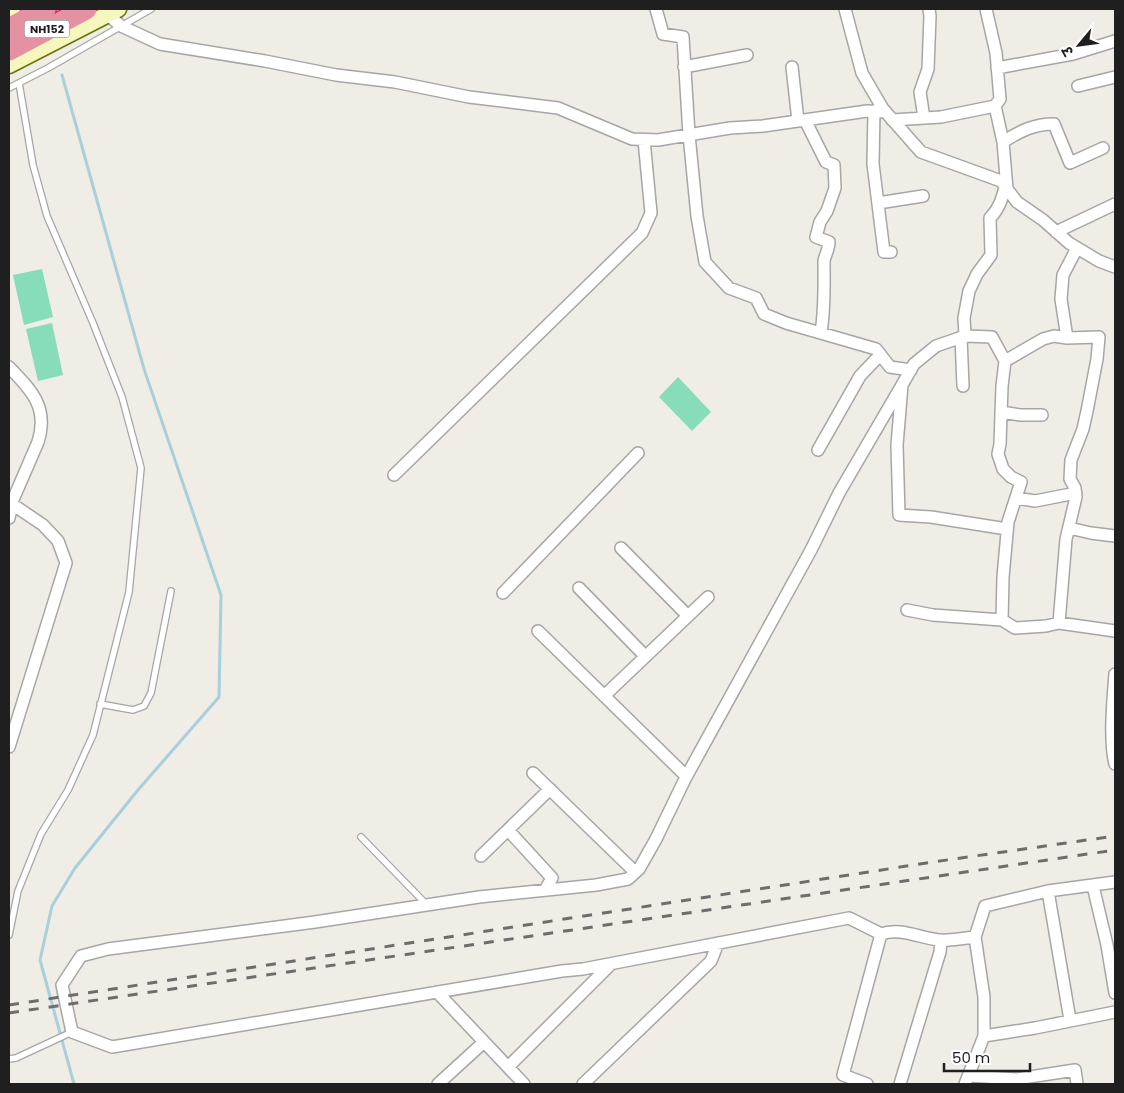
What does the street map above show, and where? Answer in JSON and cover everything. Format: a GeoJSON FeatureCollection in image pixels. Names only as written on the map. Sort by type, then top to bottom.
{"type":"FeatureCollection","features":[{"type":"Feature","properties":{"kind":"highway","name":"NH152"},"geometry":{"type":"LineString","coordinates":[[9,29],[45,9]]}},
{"type":"Feature","properties":{"kind":"highway","name":"NH152"},"geometry":{"type":"LineString","coordinates":[[9,50],[86,9]]}},
{"type":"Feature","properties":{"kind":"street"},"geometry":{"type":"LineString","coordinates":[[656,9],[663,34],[683,37],[689,135],[697,216],[705,262],[729,288],[756,298],[764,314],[786,323],[876,349],[890,367],[911,370]]}},
{"type":"Feature","properties":{"kind":"street"},"geometry":{"type":"LineString","coordinates":[[845,9],[862,73],[889,116],[921,152],[1001,181],[1017,202],[1043,220],[1077,248],[1099,261],[1115,267]]}},
{"type":"Feature","properties":{"kind":"street"},"geometry":{"type":"LineString","coordinates":[[924,118],[920,92],[928,69],[930,49],[929,9]]}},
{"type":"Feature","properties":{"kind":"street"},"geometry":{"type":"LineString","coordinates":[[9,65],[110,11],[121,26],[160,44],[336,75],[395,82],[469,97],[558,108],[632,139],[658,140],[730,128],[867,110],[889,116],[924,118],[941,117],[995,106],[1000,99],[996,53],[986,9]]}},
{"type":"Feature","properties":{"kind":"street"},"geometry":{"type":"LineString","coordinates":[[997,68],[1073,54],[1115,41]]}},
{"type":"Feature","properties":{"kind":"street"},"geometry":{"type":"LineString","coordinates":[[684,67],[746,55]]}},
{"type":"Feature","properties":{"kind":"street"},"geometry":{"type":"LineString","coordinates":[[792,67],[802,120],[826,162],[834,165],[835,188],[827,211],[820,222],[816,237],[829,242],[829,250],[824,259],[825,298],[821,332]]}},
{"type":"Feature","properties":{"kind":"street"},"geometry":{"type":"LineString","coordinates":[[1078,86],[1115,77]]}},
{"type":"Feature","properties":{"kind":"street"},"geometry":{"type":"LineString","coordinates":[[963,386],[964,318],[969,291],[977,274],[991,255],[990,218],[996,212],[1006,188],[1003,142],[995,106]]}},
{"type":"Feature","properties":{"kind":"street"},"geometry":{"type":"LineString","coordinates":[[874,111],[873,164],[884,252],[890,252]]}},
{"type":"Feature","properties":{"kind":"street"},"geometry":{"type":"LineString","coordinates":[[1003,142],[1017,132],[1033,126],[1054,124],[1070,162],[1103,148]]}},
{"type":"Feature","properties":{"kind":"street"},"geometry":{"type":"LineString","coordinates":[[394,476],[642,233],[652,213],[644,140]]}},
{"type":"Feature","properties":{"kind":"street"},"geometry":{"type":"LineString","coordinates":[[878,203],[923,196]]}},
{"type":"Feature","properties":{"kind":"street"},"geometry":{"type":"LineString","coordinates":[[1056,232],[1115,204]]}},
{"type":"Feature","properties":{"kind":"street"},"geometry":{"type":"LineString","coordinates":[[1067,338],[1061,299],[1063,275],[1077,248]]}},
{"type":"Feature","properties":{"kind":"street"},"geometry":{"type":"LineString","coordinates":[[974,937],[940,940],[900,932],[881,934],[849,918],[612,964],[112,1047],[72,1032],[62,985],[81,956],[108,949],[315,922],[479,897],[596,885],[628,879],[636,872],[656,840],[686,776],[811,550],[839,493],[914,364],[936,346],[963,336],[992,337],[1005,361],[998,454],[1003,469],[1011,477],[1021,482],[1007,528],[1002,620]]}},
{"type":"Feature","properties":{"kind":"street"},"geometry":{"type":"LineString","coordinates":[[1005,361],[1044,339],[1054,336],[1067,338],[1099,337],[1097,359],[1087,411],[1071,460],[1070,479],[1076,493],[1066,539],[1059,623]]}},
{"type":"Feature","properties":{"kind":"street"},"geometry":{"type":"LineString","coordinates":[[818,450],[860,376],[880,355]]}},
{"type":"Feature","properties":{"kind":"street"},"geometry":{"type":"LineString","coordinates":[[9,367],[36,398],[42,420],[38,442],[10,507],[9,518]]}},
{"type":"Feature","properties":{"kind":"street"},"geometry":{"type":"LineString","coordinates":[[902,385],[897,445],[899,514],[1007,528]]}},
{"type":"Feature","properties":{"kind":"street"},"geometry":{"type":"LineString","coordinates":[[1001,412],[1020,415],[1042,415]]}},
{"type":"Feature","properties":{"kind":"street"},"geometry":{"type":"LineString","coordinates":[[503,593],[638,453]]}},
{"type":"Feature","properties":{"kind":"street"},"geometry":{"type":"LineString","coordinates":[[1016,498],[1035,501],[1076,493]]}},
{"type":"Feature","properties":{"kind":"street"},"geometry":{"type":"LineString","coordinates":[[9,747],[66,563],[58,541],[43,524],[10,507]]}},
{"type":"Feature","properties":{"kind":"street"},"geometry":{"type":"LineString","coordinates":[[1069,528],[1115,536]]}},
{"type":"Feature","properties":{"kind":"street"},"geometry":{"type":"LineString","coordinates":[[621,548],[688,616]]}},
{"type":"Feature","properties":{"kind":"street"},"geometry":{"type":"LineString","coordinates":[[579,588],[645,656]]}},
{"type":"Feature","properties":{"kind":"street"},"geometry":{"type":"LineString","coordinates":[[604,696],[708,597]]}},
{"type":"Feature","properties":{"kind":"street"},"geometry":{"type":"LineString","coordinates":[[907,610],[933,615],[1002,620],[1015,628],[1046,626],[1059,623],[1115,631]]}},
{"type":"Feature","properties":{"kind":"street"},"geometry":{"type":"LineString","coordinates":[[538,631],[686,776]]}},
{"type":"Feature","properties":{"kind":"street"},"geometry":{"type":"LineString","coordinates":[[1115,674],[1113,721],[1113,756],[1115,764]]}},
{"type":"Feature","properties":{"kind":"street"},"geometry":{"type":"LineString","coordinates":[[533,772],[636,872]]}},
{"type":"Feature","properties":{"kind":"street"},"geometry":{"type":"LineString","coordinates":[[481,856],[550,789]]}},
{"type":"Feature","properties":{"kind":"street"},"geometry":{"type":"LineString","coordinates":[[508,830],[552,878],[545,890]]}},
{"type":"Feature","properties":{"kind":"street"},"geometry":{"type":"LineString","coordinates":[[1078,1084],[1075,1070],[1016,1079],[967,1080],[984,1036],[984,997],[974,937],[985,906],[1048,891],[1115,882]]}},
{"type":"Feature","properties":{"kind":"street"},"geometry":{"type":"LineString","coordinates":[[1093,886],[1107,945],[1115,993]]}},
{"type":"Feature","properties":{"kind":"street"},"geometry":{"type":"LineString","coordinates":[[1048,891],[1070,1020]]}},
{"type":"Feature","properties":{"kind":"street"},"geometry":{"type":"LineString","coordinates":[[867,1084],[843,1075],[881,934]]}},
{"type":"Feature","properties":{"kind":"street"},"geometry":{"type":"LineString","coordinates":[[900,1084],[940,952],[940,940]]}},
{"type":"Feature","properties":{"kind":"street"},"geometry":{"type":"LineString","coordinates":[[583,1084],[712,961],[718,943]]}},
{"type":"Feature","properties":{"kind":"street"},"geometry":{"type":"LineString","coordinates":[[508,1067],[612,964]]}},
{"type":"Feature","properties":{"kind":"street"},"geometry":{"type":"LineString","coordinates":[[437,992],[524,1084]]}},
{"type":"Feature","properties":{"kind":"street"},"geometry":{"type":"LineString","coordinates":[[984,1036],[1115,1012]]}},
{"type":"Feature","properties":{"kind":"street"},"geometry":{"type":"LineString","coordinates":[[438,1084],[484,1042]]}},
{"type":"Feature","properties":{"kind":"lane"},"geometry":{"type":"LineString","coordinates":[[9,88],[151,9]]}},
{"type":"Feature","properties":{"kind":"lane"},"geometry":{"type":"LineString","coordinates":[[9,935],[18,891],[41,834],[68,790],[92,735],[129,592],[141,468],[122,397],[93,323],[46,216],[33,165],[19,83]]}},
{"type":"Feature","properties":{"kind":"lane"},"geometry":{"type":"LineString","coordinates":[[100,704],[134,710],[144,706],[151,693],[172,591]]}},
{"type":"Feature","properties":{"kind":"lane"},"geometry":{"type":"LineString","coordinates":[[361,837],[427,905]]}},
{"type":"Feature","properties":{"kind":"lane"},"geometry":{"type":"LineString","coordinates":[[9,1059],[16,1058],[72,1032]]}},
{"type":"Feature","properties":{"kind":"green space"},"geometry":{"type":"Polygon","coordinates":[[[42,269],[53,317],[24,325],[13,275],[42,269]]]}},
{"type":"Feature","properties":{"kind":"green space"},"geometry":{"type":"Polygon","coordinates":[[[52,323],[63,375],[38,381],[26,329],[52,323]]]}},
{"type":"Feature","properties":{"kind":"green space"},"geometry":{"type":"Polygon","coordinates":[[[678,377],[711,412],[692,431],[659,397],[678,377]]]}},
{"type":"Feature","properties":{"kind":"waterway"},"geometry":{"type":"LineString","coordinates":[[62,75],[144,369],[221,595],[219,697],[138,790],[75,868],[52,906],[40,960],[74,1084]]}},
{"type":"Feature","properties":{"kind":"railway"},"geometry":{"type":"LineString","coordinates":[[9,1005],[933,862],[1115,836]]}},
{"type":"Feature","properties":{"kind":"railway"},"geometry":{"type":"LineString","coordinates":[[9,1013],[1115,850]]}}]}
